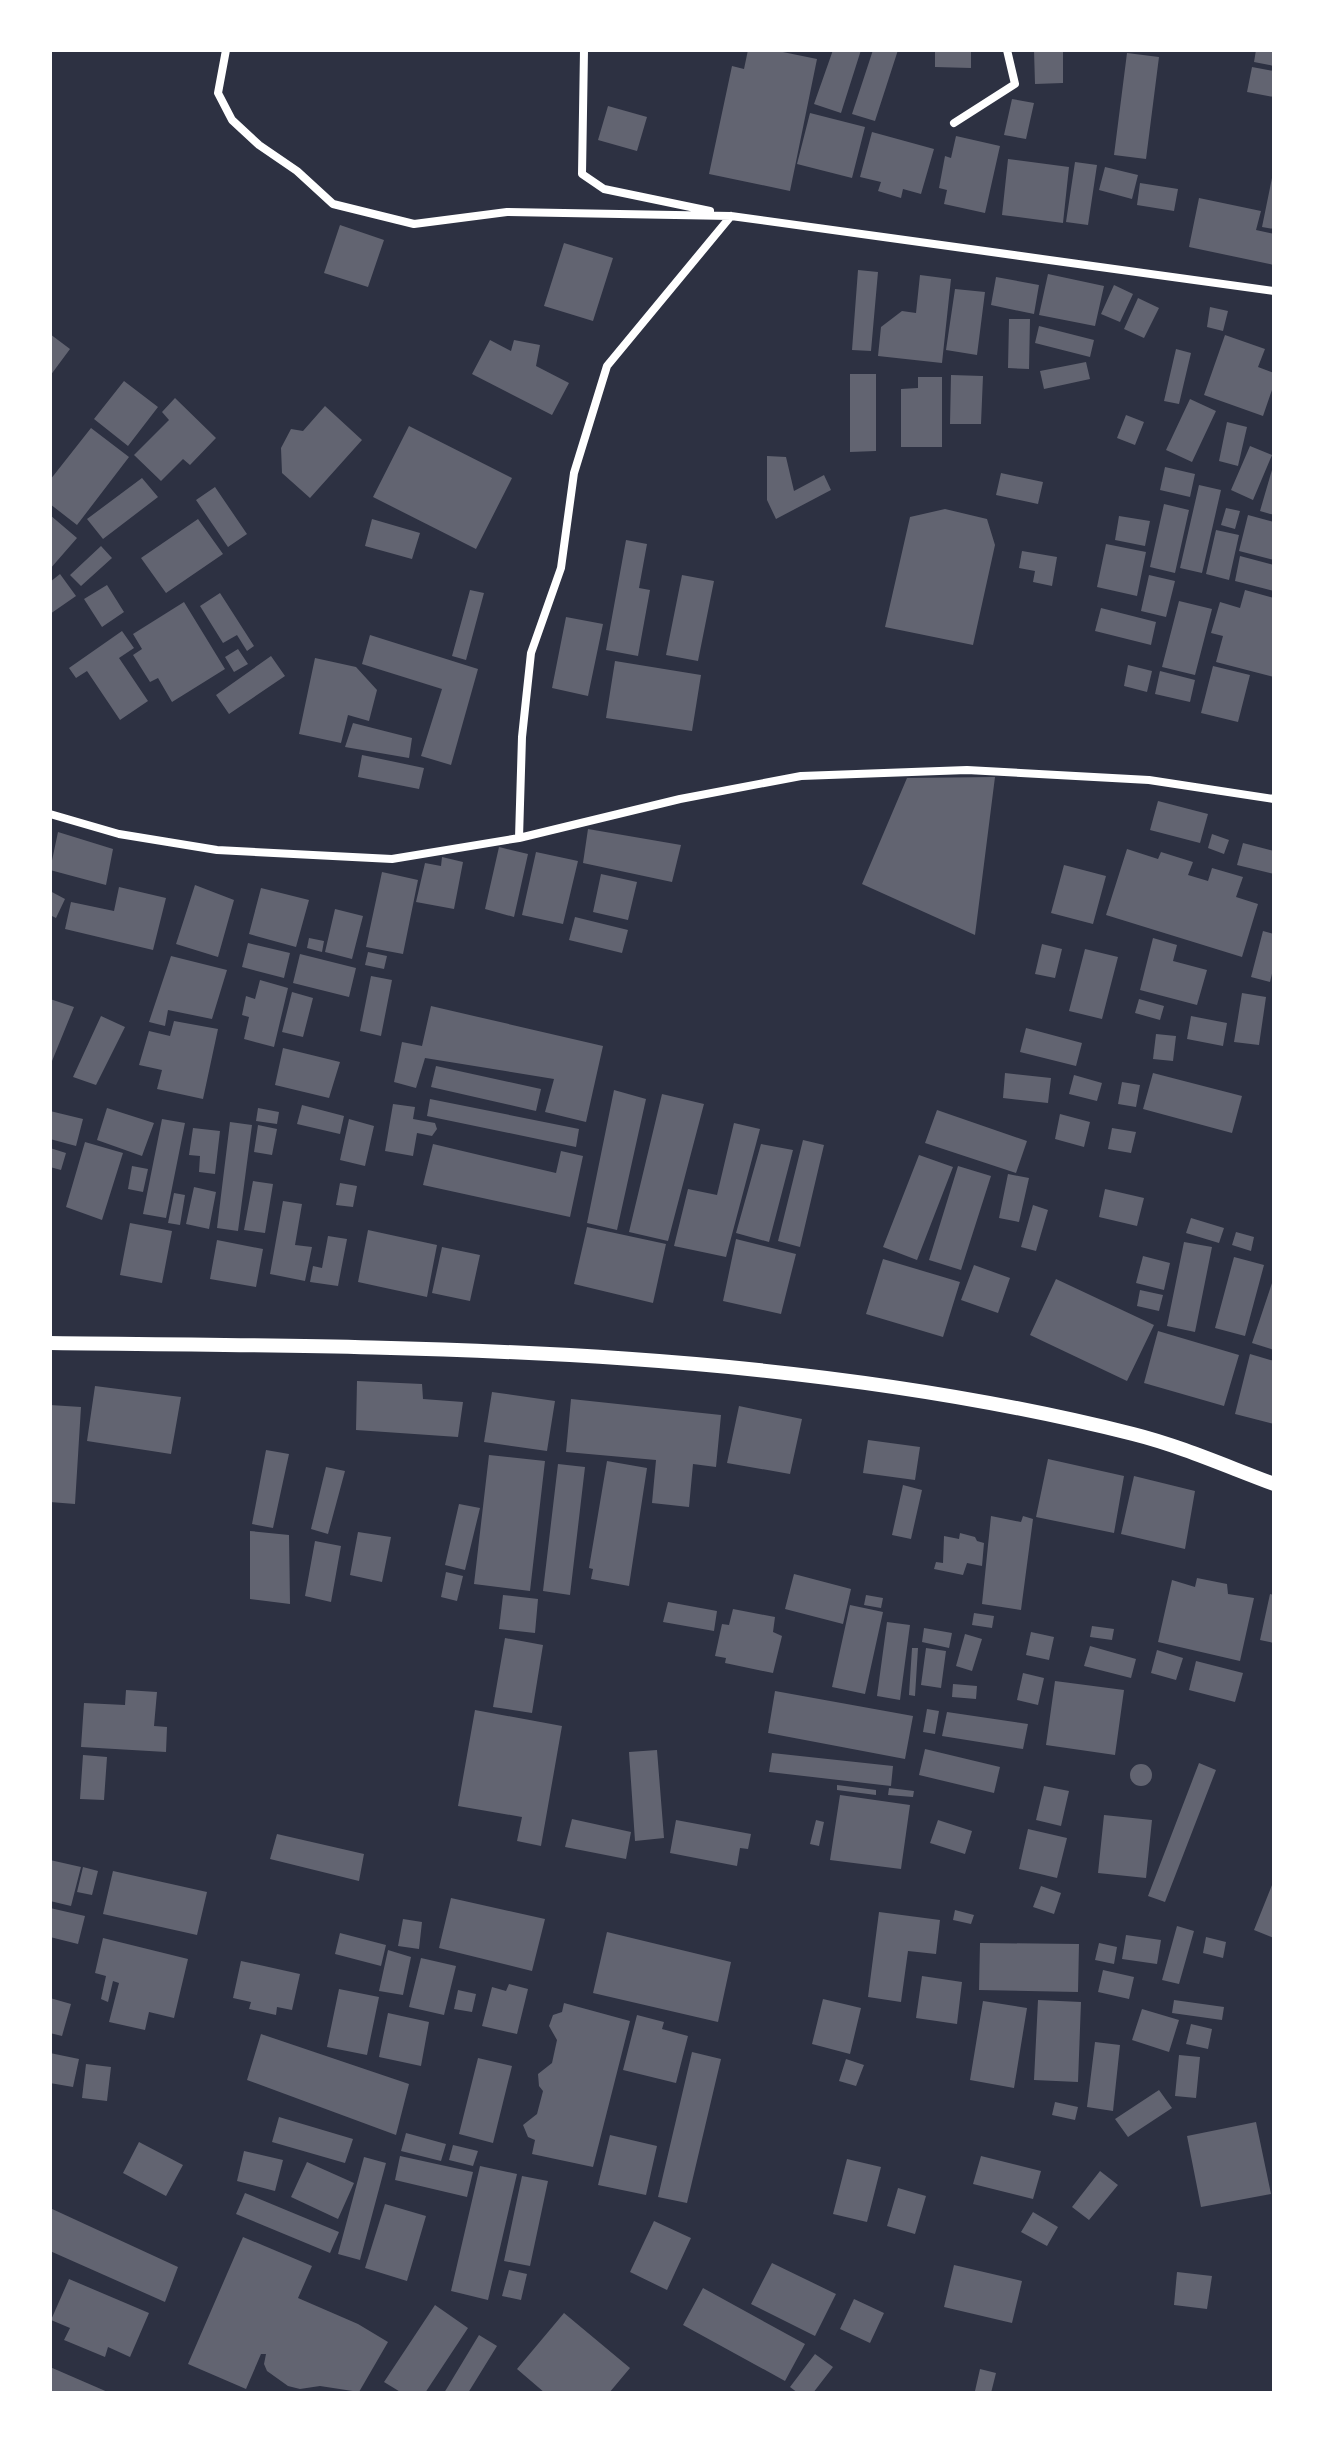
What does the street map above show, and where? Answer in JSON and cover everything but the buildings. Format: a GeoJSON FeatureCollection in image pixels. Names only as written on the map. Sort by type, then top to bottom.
{"type":"FeatureCollection","features":[{"type":"Feature","properties":{"kind":"street"},"geometry":{"type":"LineString","coordinates":[[226,50],[218,93],[232,120],[333,204],[414,224],[507,212],[731,216]]}},
{"type":"Feature","properties":{"kind":"street"},"geometry":{"type":"LineString","coordinates":[[584,50],[582,174],[604,189],[731,216],[1274,291]]}},
{"type":"Feature","properties":{"kind":"street"},"geometry":{"type":"LineString","coordinates":[[954,123],[1015,84],[1007,50]]}},
{"type":"Feature","properties":{"kind":"street"},"geometry":{"type":"LineString","coordinates":[[519,838],[522,737],[531,653],[561,568],[574,473],[607,366],[731,216]]}},
{"type":"Feature","properties":{"kind":"street"},"geometry":{"type":"LineString","coordinates":[[50,814],[119,834],[217,850],[392,859],[519,838],[680,799],[801,776],[967,770],[1149,780],[1274,799]]}},
{"type":"Feature","properties":{"kind":"street"},"geometry":{"type":"LineString","coordinates":[[50,1343],[384,1347],[593,1355],[808,1375],[959,1397],[1136,1435],[1274,1484]]}}]}
